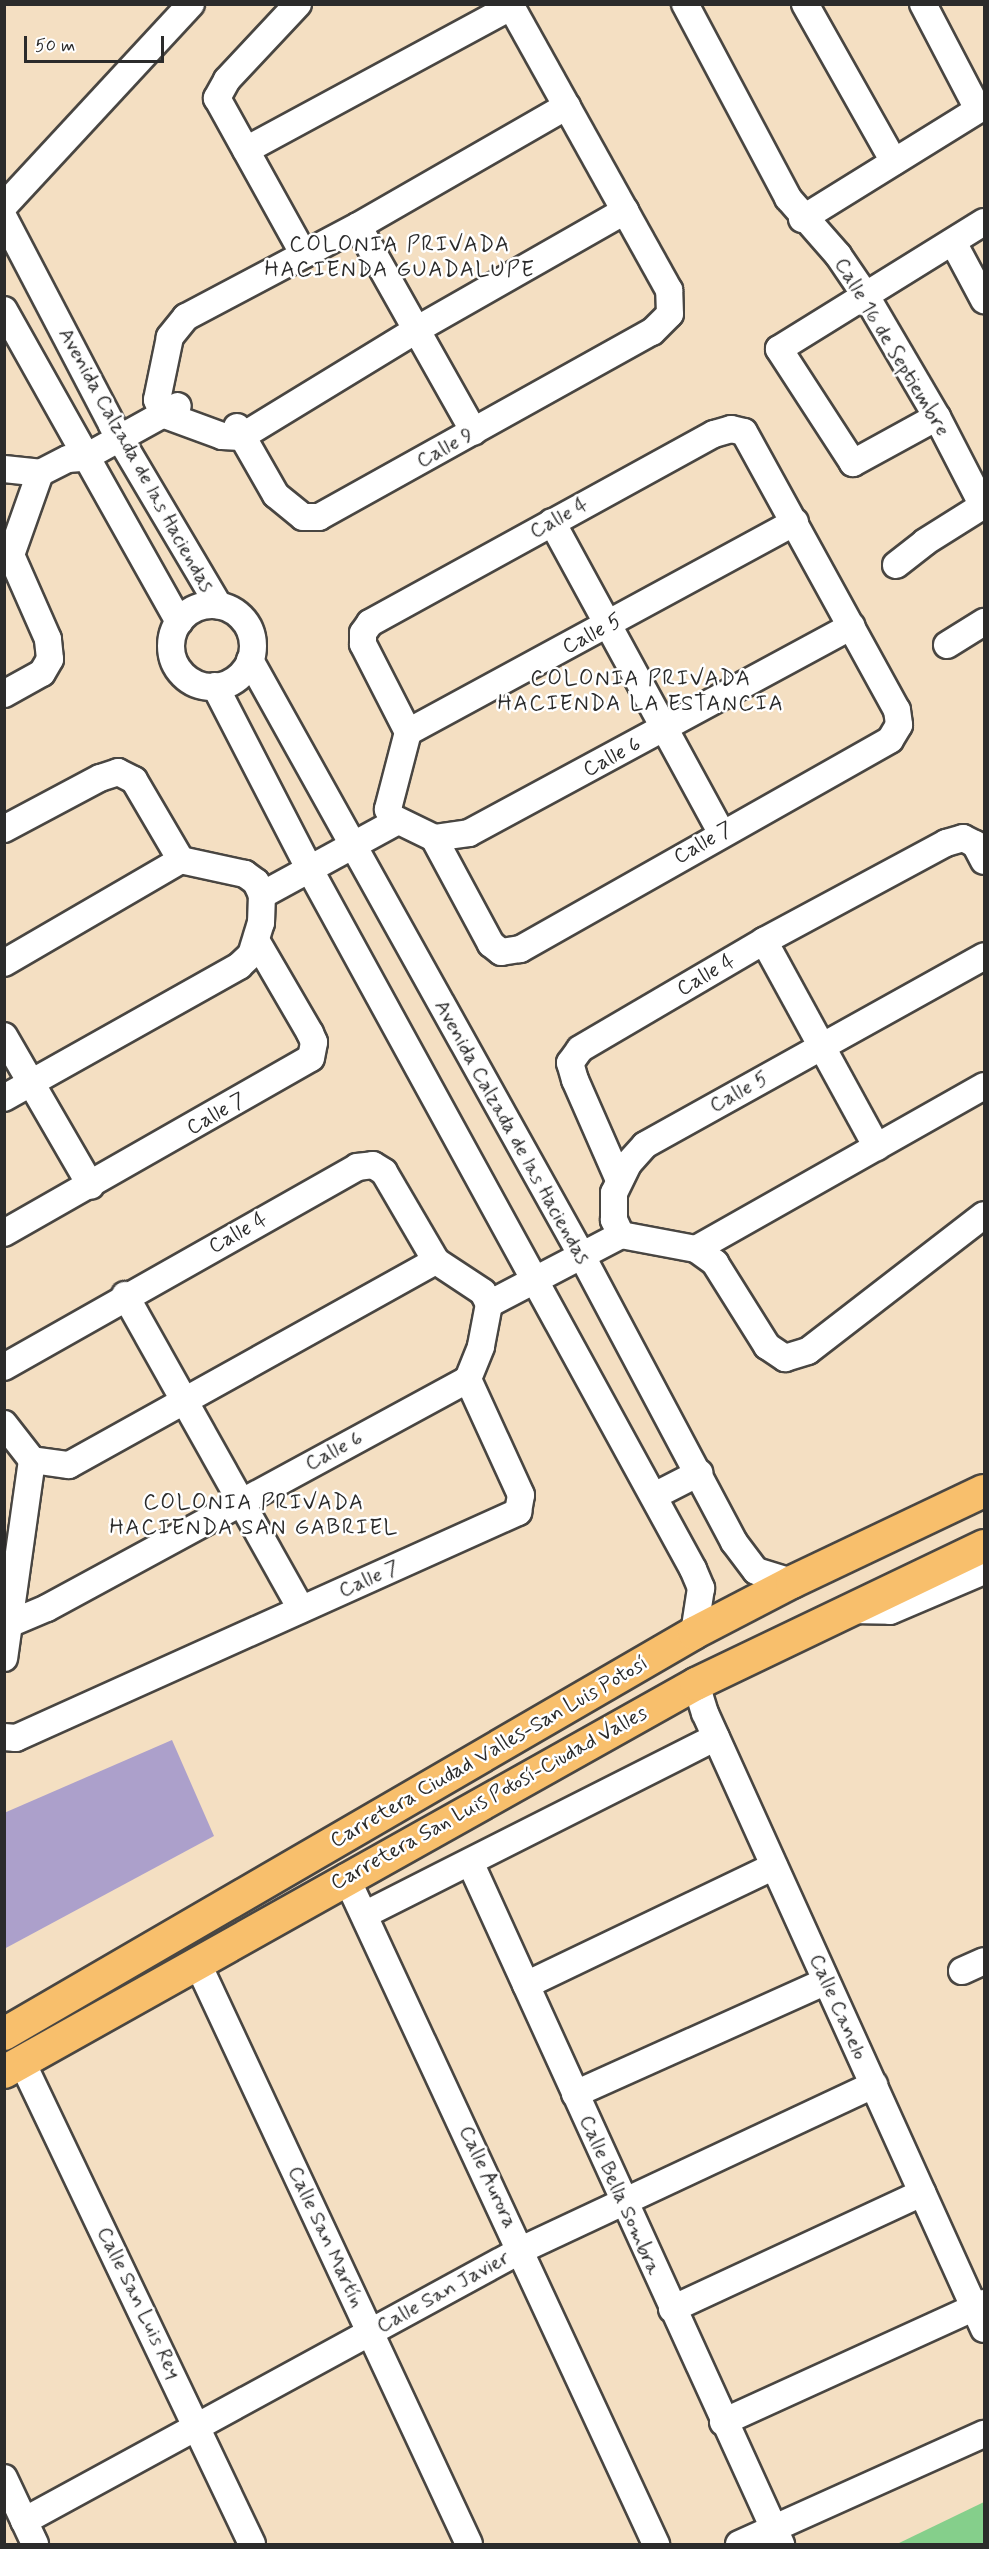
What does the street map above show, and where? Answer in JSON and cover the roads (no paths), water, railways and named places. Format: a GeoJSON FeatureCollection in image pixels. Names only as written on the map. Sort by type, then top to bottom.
{"type":"FeatureCollection","features":[{"type":"Feature","properties":{"kind":"main road","name":"Carretera Ciudad Valles-San Luis Potosí"},"geometry":{"type":"LineString","coordinates":[[4,2034],[694,1633],[792,1582],[984,1491]]}},
{"type":"Feature","properties":{"kind":"main road","name":"Carretera San Luis Potosí-Ciudad Valles"},"geometry":{"type":"LineString","coordinates":[[13,2067],[346,1877],[696,1684],[984,1546]]}},
{"type":"Feature","properties":{"kind":"street"},"geometry":{"type":"LineString","coordinates":[[4,206],[191,4]]}},
{"type":"Feature","properties":{"kind":"street"},"geometry":{"type":"LineString","coordinates":[[298,4],[227,80],[218,98],[304,255]]}},
{"type":"Feature","properties":{"kind":"street","name":"Calle 16 de Septiembre"},"geometry":{"type":"LineString","coordinates":[[685,4],[802,219],[838,255],[866,296],[937,417],[984,506]]}},
{"type":"Feature","properties":{"kind":"street"},"geometry":{"type":"LineString","coordinates":[[805,4],[894,162]]}},
{"type":"Feature","properties":{"kind":"street"},"geometry":{"type":"LineString","coordinates":[[802,219],[981,108],[923,4]]}},
{"type":"Feature","properties":{"kind":"street"},"geometry":{"type":"LineString","coordinates":[[168,404],[222,436],[245,430],[625,211],[511,6],[246,150]]}},
{"type":"Feature","properties":{"kind":"street"},"geometry":{"type":"LineString","coordinates":[[168,404],[170,337],[186,317],[211,307],[358,226],[567,106]]}},
{"type":"Feature","properties":{"kind":"street","name":"Calle 9"},"geometry":{"type":"LineString","coordinates":[[245,430],[288,508],[303,517],[319,517],[652,333],[670,314],[669,290],[625,211]]}},
{"type":"Feature","properties":{"kind":"street","name":"Avenida Calzada de las Haciendas"},"geometry":{"type":"LineString","coordinates":[[4,218],[116,433],[219,606]]}},
{"type":"Feature","properties":{"kind":"street"},"geometry":{"type":"LineString","coordinates":[[937,417],[853,463],[779,349],[984,222]]}},
{"type":"Feature","properties":{"kind":"street"},"geometry":{"type":"LineString","coordinates":[[358,226],[474,432]]}},
{"type":"Feature","properties":{"kind":"street"},"geometry":{"type":"LineString","coordinates":[[953,242],[984,300]]}},
{"type":"Feature","properties":{"kind":"street","name":"Avenida Calzada de las Haciendas"},"geometry":{"type":"LineString","coordinates":[[4,310],[77,454],[178,622]]}},
{"type":"Feature","properties":{"kind":"street"},"geometry":{"type":"LineString","coordinates":[[4,469],[40,473],[168,404]]}},
{"type":"Feature","properties":{"kind":"street","name":"Calle 4"},"geometry":{"type":"LineString","coordinates":[[408,732],[363,644],[363,633],[370,623],[714,434],[731,429],[744,432],[795,522]]}},
{"type":"Feature","properties":{"kind":"street"},"geometry":{"type":"LineString","coordinates":[[4,694],[42,673],[50,659],[48,639],[8,557],[40,473]]}},
{"type":"Feature","properties":{"kind":"street"},"geometry":{"type":"LineString","coordinates":[[4,477],[26,513]]}},
{"type":"Feature","properties":{"kind":"street"},"geometry":{"type":"LineString","coordinates":[[896,566],[925,542],[984,506]]}},
{"type":"Feature","properties":{"kind":"street"},"geometry":{"type":"LineString","coordinates":[[552,522],[721,832]]}},
{"type":"Feature","properties":{"kind":"street"},"geometry":{"type":"LineString","coordinates":[[795,522],[852,626]]}},
{"type":"Feature","properties":{"kind":"street","name":"Calle 5"},"geometry":{"type":"LineString","coordinates":[[408,732],[795,522]]}},
{"type":"Feature","properties":{"kind":"street"},"geometry":{"type":"LineString","coordinates":[[219,606],[238,614],[250,630],[250,660],[236,678],[214,686],[194,683],[178,670],[171,641],[178,622],[196,608],[219,606]]}},
{"type":"Feature","properties":{"kind":"street"},"geometry":{"type":"LineString","coordinates":[[947,645],[984,622]]}},
{"type":"Feature","properties":{"kind":"street","name":"Calle 7"},"geometry":{"type":"LineString","coordinates":[[434,838],[491,944],[501,952],[520,949],[721,832],[890,740],[899,725],[897,710],[852,626]]}},
{"type":"Feature","properties":{"kind":"street","name":"Calle 6"},"geometry":{"type":"LineString","coordinates":[[434,838],[469,833],[852,626]]}},
{"type":"Feature","properties":{"kind":"street","name":"Avenida Calzada de las Haciendas"},"geometry":{"type":"LineString","coordinates":[[250,660],[348,842],[579,1250],[735,1542],[751,1566],[762,1574],[792,1582]]}},
{"type":"Feature","properties":{"kind":"street"},"geometry":{"type":"LineString","coordinates":[[214,686],[307,864],[654,1496],[701,1588],[694,1633]]}},
{"type":"Feature","properties":{"kind":"street"},"geometry":{"type":"LineString","coordinates":[[259,889],[348,842],[392,815],[408,732]]}},
{"type":"Feature","properties":{"kind":"street"},"geometry":{"type":"LineString","coordinates":[[4,829],[100,777],[118,772],[134,780],[181,860]]}},
{"type":"Feature","properties":{"kind":"street"},"geometry":{"type":"LineString","coordinates":[[392,815],[434,838]]}},
{"type":"Feature","properties":{"kind":"street","name":"Calle 4"},"geometry":{"type":"LineString","coordinates":[[619,1180],[570,1063],[580,1049],[764,941],[946,843],[963,838],[975,844],[984,861]]}},
{"type":"Feature","properties":{"kind":"street"},"geometry":{"type":"LineString","coordinates":[[4,963],[181,860],[245,874],[259,889],[256,942],[239,966],[4,1098]]}},
{"type":"Feature","properties":{"kind":"street"},"geometry":{"type":"LineString","coordinates":[[764,941],[877,1147]]}},
{"type":"Feature","properties":{"kind":"street","name":"Calle 7"},"geometry":{"type":"LineString","coordinates":[[4,1233],[91,1186],[311,1058],[314,1042],[310,1033],[256,942]]}},
{"type":"Feature","properties":{"kind":"street","name":"Calle 5"},"geometry":{"type":"LineString","coordinates":[[618,1228],[612,1206],[619,1180],[645,1145],[984,956]]}},
{"type":"Feature","properties":{"kind":"street"},"geometry":{"type":"LineString","coordinates":[[4,1035],[91,1186]]}},
{"type":"Feature","properties":{"kind":"street"},"geometry":{"type":"LineString","coordinates":[[696,1249],[984,1086]]}},
{"type":"Feature","properties":{"kind":"street","name":"Calle 4"},"geometry":{"type":"LineString","coordinates":[[4,1367],[125,1295],[357,1167],[373,1165],[384,1172],[436,1261]]}},
{"type":"Feature","properties":{"kind":"street"},"geometry":{"type":"LineString","coordinates":[[486,1298],[618,1228],[696,1249],[715,1263],[767,1346],[785,1358],[808,1352],[984,1215]]}},
{"type":"Feature","properties":{"kind":"street"},"geometry":{"type":"LineString","coordinates":[[4,1424],[32,1460],[69,1465],[436,1261],[486,1298]]}},
{"type":"Feature","properties":{"kind":"street"},"geometry":{"type":"LineString","coordinates":[[125,1295],[301,1609]]}},
{"type":"Feature","properties":{"kind":"street"},"geometry":{"type":"LineString","coordinates":[[468,1379],[481,1346],[486,1298]]}},
{"type":"Feature","properties":{"kind":"street","name":"Calle 7"},"geometry":{"type":"LineString","coordinates":[[4,1737],[16,1738],[518,1512],[521,1494],[468,1379]]}},
{"type":"Feature","properties":{"kind":"street","name":"Calle 6"},"geometry":{"type":"LineString","coordinates":[[9,1624],[468,1379]]}},
{"type":"Feature","properties":{"kind":"street"},"geometry":{"type":"LineString","coordinates":[[4,1658],[32,1460]]}},
{"type":"Feature","properties":{"kind":"street"},"geometry":{"type":"LineString","coordinates":[[654,1496],[699,1473]]}},
{"type":"Feature","properties":{"kind":"street"},"geometry":{"type":"LineString","coordinates":[[848,1610],[890,1611],[984,1571]]}},
{"type":"Feature","properties":{"kind":"street","name":"Calle Canelo"},"geometry":{"type":"LineString","coordinates":[[696,1684],[716,1737],[826,1981],[922,2193],[981,2314]]}},
{"type":"Feature","properties":{"kind":"street"},"geometry":{"type":"LineString","coordinates":[[366,1914],[716,1737]]}},
{"type":"Feature","properties":{"kind":"street","name":"Calle Bella Sombra"},"geometry":{"type":"LineString","coordinates":[[470,1862],[776,2536]]}},
{"type":"Feature","properties":{"kind":"street"},"geometry":{"type":"LineString","coordinates":[[526,1985],[774,1866]]}},
{"type":"Feature","properties":{"kind":"street","name":"Calle Aurora"},"geometry":{"type":"LineString","coordinates":[[346,1877],[366,1914],[656,2544]]}},
{"type":"Feature","properties":{"kind":"street","name":"Calle San Martín"},"geometry":{"type":"LineString","coordinates":[[197,1962],[469,2544]]}},
{"type":"Feature","properties":{"kind":"street"},"geometry":{"type":"LineString","coordinates":[[575,2094],[826,1981]]}},
{"type":"Feature","properties":{"kind":"street","name":"Calle San Luis Rey"},"geometry":{"type":"LineString","coordinates":[[13,2067],[199,2426],[252,2544]]}},
{"type":"Feature","properties":{"kind":"street","name":"Calle San Javier"},"geometry":{"type":"LineString","coordinates":[[24,2521],[521,2250],[874,2085]]}},
{"type":"Feature","properties":{"kind":"street"},"geometry":{"type":"LineString","coordinates":[[672,2309],[922,2193]]}},
{"type":"Feature","properties":{"kind":"street"},"geometry":{"type":"LineString","coordinates":[[723,2422],[981,2314]]}},
{"type":"Feature","properties":{"kind":"street"},"geometry":{"type":"LineString","coordinates":[[739,2544],[776,2536],[984,2433]]}},
{"type":"Feature","properties":{"kind":"street"},"geometry":{"type":"LineString","coordinates":[[4,2478],[35,2544]]}},
{"type":"Feature","properties":{"kind":"district","name":"COLONIA PRIVADA HACIENDA GUADALUPE"},"geometry":{"type":"Point","coordinates":[400,258]}},
{"type":"Feature","properties":{"kind":"district","name":"COLONIA PRIVADA HACIENDA LA ESTANCIA"},"geometry":{"type":"Point","coordinates":[641,692]}},
{"type":"Feature","properties":{"kind":"district","name":"COLONIA PRIVADA HACIENDA SAN GABRIEL"},"geometry":{"type":"Point","coordinates":[254,1516]}}]}
